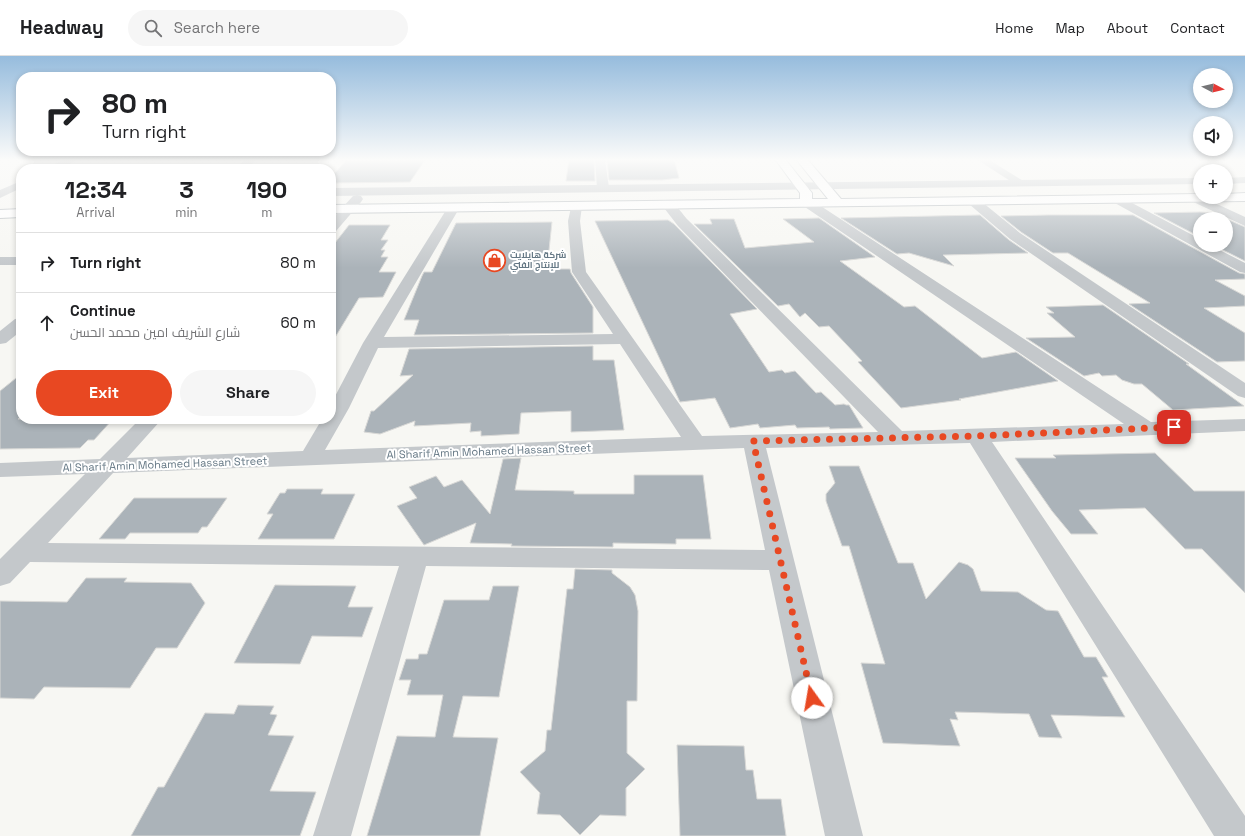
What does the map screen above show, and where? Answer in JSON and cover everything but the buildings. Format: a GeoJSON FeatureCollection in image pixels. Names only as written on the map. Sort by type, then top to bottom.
{"type":"FeatureCollection","features":[{"type":"Feature","properties":{"kind":"main road"},"geometry":{"type":"LineString","coordinates":[[336,209],[401,203],[741,195]]}},
{"type":"Feature","properties":{"kind":"main road"},"geometry":{"type":"LineString","coordinates":[[336,199],[357,199],[454,207],[667,204],[785,195]]}},
{"type":"Feature","properties":{"kind":"main road"},"geometry":{"type":"LineString","coordinates":[[858,195],[972,201],[1117,199],[1158,195]]}},
{"type":"Feature","properties":{"kind":"main road"},"geometry":{"type":"LineString","coordinates":[[1233,196],[1245,197]]}},
{"type":"Feature","properties":{"kind":"main road"},"geometry":{"type":"LineString","coordinates":[[0,204],[16,203]]}},
{"type":"Feature","properties":{"kind":"main road"},"geometry":{"type":"LineString","coordinates":[[0,214],[16,213]]}},
{"type":"Feature","properties":{"kind":"street"},"geometry":{"type":"LineString","coordinates":[[806,195],[1145,428]]}},
{"type":"Feature","properties":{"kind":"street"},"geometry":{"type":"LineString","coordinates":[[336,222],[357,199]]}},
{"type":"Feature","properties":{"kind":"street"},"geometry":{"type":"LineString","coordinates":[[1117,199],[1193,241]]}},
{"type":"Feature","properties":{"kind":"street"},"geometry":{"type":"LineString","coordinates":[[972,201],[1015,236],[1245,392]]}},
{"type":"Feature","properties":{"kind":"street"},"geometry":{"type":"LineString","coordinates":[[667,204],[683,224],[896,438]]}},
{"type":"Feature","properties":{"kind":"street"},"geometry":{"type":"LineString","coordinates":[[1216,204],[1245,222]]}},
{"type":"Feature","properties":{"kind":"street"},"geometry":{"type":"LineString","coordinates":[[576,206],[574,221],[578,272],[696,443]]}},
{"type":"Feature","properties":{"kind":"street"},"geometry":{"type":"LineString","coordinates":[[336,413],[372,343],[454,207]]}},
{"type":"Feature","properties":{"kind":"street"},"geometry":{"type":"LineString","coordinates":[[1213,252],[1245,269]]}},
{"type":"Feature","properties":{"kind":"street"},"geometry":{"type":"LineString","coordinates":[[0,261],[16,261]]}},
{"type":"Feature","properties":{"kind":"street"},"geometry":{"type":"LineString","coordinates":[[0,339],[16,327]]}},
{"type":"Feature","properties":{"kind":"street"},"geometry":{"type":"LineString","coordinates":[[372,343],[624,339]]}},
{"type":"Feature","properties":{"kind":"street"},"geometry":{"type":"LineString","coordinates":[[0,576],[25,552],[147,424]]}},
{"type":"Feature","properties":{"kind":"street"},"geometry":{"type":"LineString","coordinates":[[310,458],[330,424]]}},
{"type":"Feature","properties":{"kind":"street","name":"Al Sharif Amin Mohamed Hassan Street"},"geometry":{"type":"LineString","coordinates":[[0,470],[696,443],[977,436],[1245,425]]}},
{"type":"Feature","properties":{"kind":"street"},"geometry":{"type":"LineString","coordinates":[[977,436],[1236,836]]}},
{"type":"Feature","properties":{"kind":"street"},"geometry":{"type":"LineString","coordinates":[[753,441],[844,836]]}},
{"type":"Feature","properties":{"kind":"street"},"geometry":{"type":"LineString","coordinates":[[25,552],[780,560]]}},
{"type":"Feature","properties":{"kind":"street"},"geometry":{"type":"LineString","coordinates":[[332,836],[415,556]]}},
{"type":"Feature","properties":{"kind":"place","name":"شركة هايلايت للإنتاج الفني"},"geometry":{"type":"Point","coordinates":[495,260]}},
{"type":"Feature","properties":{"kind":"route"},"geometry":{"type":"LineString","coordinates":[[812,698],[753,441],[977,436],[1174,427]]}}]}
